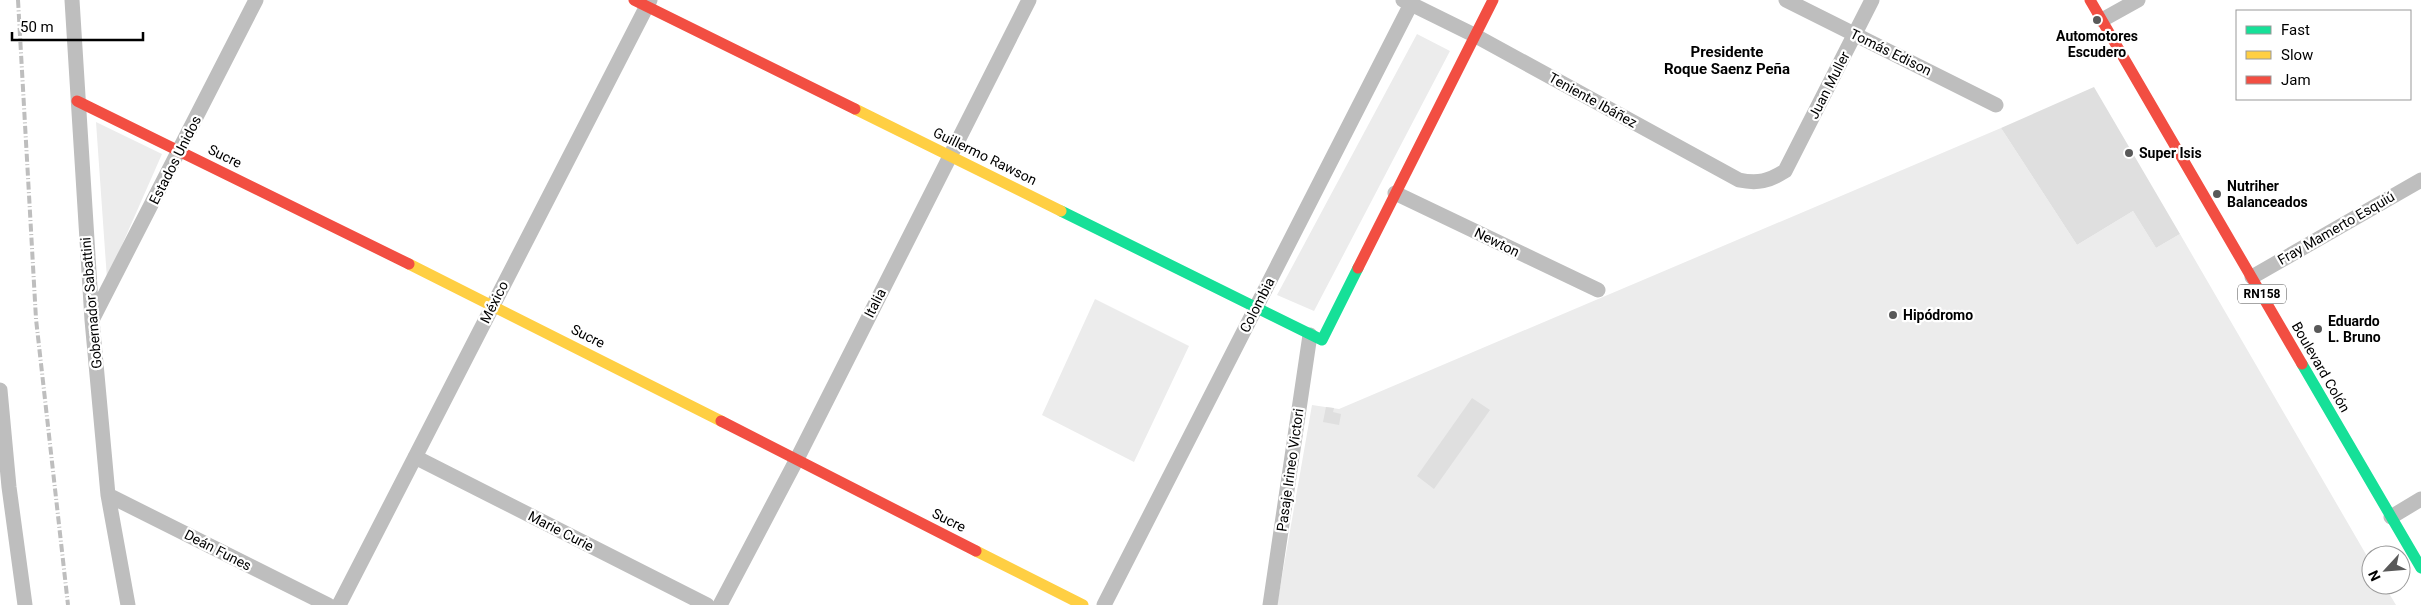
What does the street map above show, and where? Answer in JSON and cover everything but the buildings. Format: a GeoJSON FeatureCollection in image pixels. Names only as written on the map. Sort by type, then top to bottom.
{"type":"FeatureCollection","features":[{"type":"Feature","properties":{"kind":"main road"},"geometry":{"type":"LineString","coordinates":[[1316,338],[1395,193],[1492,0]]}},
{"type":"Feature","properties":{"kind":"main road","name":"Boulevard Colón"},"geometry":{"type":"LineString","coordinates":[[2090,0],[2421,568]]}},
{"type":"Feature","properties":{"kind":"main road","name":"Guillermo Rawson"},"geometry":{"type":"LineString","coordinates":[[644,2],[1316,338]]}},
{"type":"Feature","properties":{"kind":"main road","name":"Sucre"},"geometry":{"type":"LineString","coordinates":[[77,101],[493,305],[1083,605]]}},
{"type":"Feature","properties":{"kind":"street","name":"Gobernador Sabattini"},"geometry":{"type":"LineString","coordinates":[[72,0],[92,320],[108,495],[128,605]]}},
{"type":"Feature","properties":{"kind":"street","name":"Estados Unidos"},"geometry":{"type":"LineString","coordinates":[[92,320],[256,0]]}},
{"type":"Feature","properties":{"kind":"street","name":"Italia"},"geometry":{"type":"LineString","coordinates":[[720,605],[797,459],[1029,0]]}},
{"type":"Feature","properties":{"kind":"street","name":"Tomás Edison"},"geometry":{"type":"LineString","coordinates":[[1786,0],[1996,105]]}},
{"type":"Feature","properties":{"kind":"street","name":"Juan Muller"},"geometry":{"type":"LineString","coordinates":[[1785,171],[1872,0]]}},
{"type":"Feature","properties":{"kind":"street"},"geometry":{"type":"LineString","coordinates":[[2102,20],[2138,0]]}},
{"type":"Feature","properties":{"kind":"street","name":"México"},"geometry":{"type":"LineString","coordinates":[[339,605],[493,305],[644,2]]}},
{"type":"Feature","properties":{"kind":"street","name":"Teniente Ibáñez"},"geometry":{"type":"LineString","coordinates":[[1407,2],[1474,35],[1739,180],[1751,183],[1768,181],[1785,171]]}},
{"type":"Feature","properties":{"kind":"street","name":"Colombia"},"geometry":{"type":"LineString","coordinates":[[1104,605],[1256,308],[1407,2]]}},
{"type":"Feature","properties":{"kind":"street","name":"Fray Mamerto Esquiú"},"geometry":{"type":"LineString","coordinates":[[2252,277],[2421,180]]}},
{"type":"Feature","properties":{"kind":"street","name":"Newton"},"geometry":{"type":"LineString","coordinates":[[1395,193],[1598,290]]}},
{"type":"Feature","properties":{"kind":"street","name":"Pasaje Irineo Victori"},"geometry":{"type":"LineString","coordinates":[[1270,605],[1316,338]]}},
{"type":"Feature","properties":{"kind":"street"},"geometry":{"type":"LineString","coordinates":[[0,390],[9,487],[25,605]]}},
{"type":"Feature","properties":{"kind":"street","name":"Marie Curie"},"geometry":{"type":"LineString","coordinates":[[415,457],[707,605]]}},
{"type":"Feature","properties":{"kind":"street","name":"Deán Funes"},"geometry":{"type":"LineString","coordinates":[[108,495],[328,605]]}},
{"type":"Feature","properties":{"kind":"street"},"geometry":{"type":"LineString","coordinates":[[2392,517],[2421,499]]}},
{"type":"Feature","properties":{"kind":"shaded area"},"geometry":{"type":"Polygon","coordinates":[[[1417,34],[1450,51],[1314,311],[1277,295],[1417,34]]]}},
{"type":"Feature","properties":{"kind":"shaded area"},"geometry":{"type":"Polygon","coordinates":[[[96,122],[162,154],[107,279],[96,122]]]}},
{"type":"Feature","properties":{"kind":"shaded area","name":"Hipódromo"},"geometry":{"type":"Polygon","coordinates":[[[2001,128],[2077,245],[2133,211],[2156,248],[2180,234],[2361,546],[2361,595],[2390,595],[2396,605],[1277,605],[1312,405],[1339,409],[2001,128]]]}},
{"type":"Feature","properties":{"kind":"shaded area"},"geometry":{"type":"Polygon","coordinates":[[[1095,299],[1189,346],[1134,462],[1042,415],[1095,299]]]}},
{"type":"Feature","properties":{"kind":"railway"},"geometry":{"type":"LineString","coordinates":[[18,0],[36,319],[68,605]]}},
{"type":"Feature","properties":{"kind":"traffic: fast"},"geometry":{"type":"LineString","coordinates":[[1061,211],[1322,340],[1358,268]]}},
{"type":"Feature","properties":{"kind":"traffic: fast"},"geometry":{"type":"LineString","coordinates":[[2302,364],[2421,568]]}},
{"type":"Feature","properties":{"kind":"traffic: slow"},"geometry":{"type":"LineString","coordinates":[[855,109],[1061,211]]}},
{"type":"Feature","properties":{"kind":"traffic: slow"},"geometry":{"type":"LineString","coordinates":[[409,264],[721,421]]}},
{"type":"Feature","properties":{"kind":"traffic: slow"},"geometry":{"type":"LineString","coordinates":[[976,551],[1083,605]]}},
{"type":"Feature","properties":{"kind":"traffic: jam"},"geometry":{"type":"LineString","coordinates":[[634,0],[855,109]]}},
{"type":"Feature","properties":{"kind":"traffic: jam"},"geometry":{"type":"LineString","coordinates":[[1358,268],[1493,0]]}},
{"type":"Feature","properties":{"kind":"traffic: jam"},"geometry":{"type":"LineString","coordinates":[[2090,0],[2302,364]]}},
{"type":"Feature","properties":{"kind":"traffic: jam"},"geometry":{"type":"LineString","coordinates":[[77,101],[409,264]]}},
{"type":"Feature","properties":{"kind":"traffic: jam"},"geometry":{"type":"LineString","coordinates":[[721,421],[976,551]]}},
{"type":"Feature","properties":{"kind":"place","name":"Automotores Escudero"},"geometry":{"type":"Point","coordinates":[2097,20]}},
{"type":"Feature","properties":{"kind":"place","name":"Super Isis"},"geometry":{"type":"Point","coordinates":[2129,153]}},
{"type":"Feature","properties":{"kind":"place","name":"Nutriher Balanceados"},"geometry":{"type":"Point","coordinates":[2217,194]}},
{"type":"Feature","properties":{"kind":"place","name":"Hipódromo"},"geometry":{"type":"Point","coordinates":[1893,315]}},
{"type":"Feature","properties":{"kind":"place","name":"Eduardo L. Bruno"},"geometry":{"type":"Point","coordinates":[2318,329]}},
{"type":"Feature","properties":{"kind":"district","name":"Presidente Roque Saenz Peña"},"geometry":{"type":"Point","coordinates":[1727,60]}}]}
